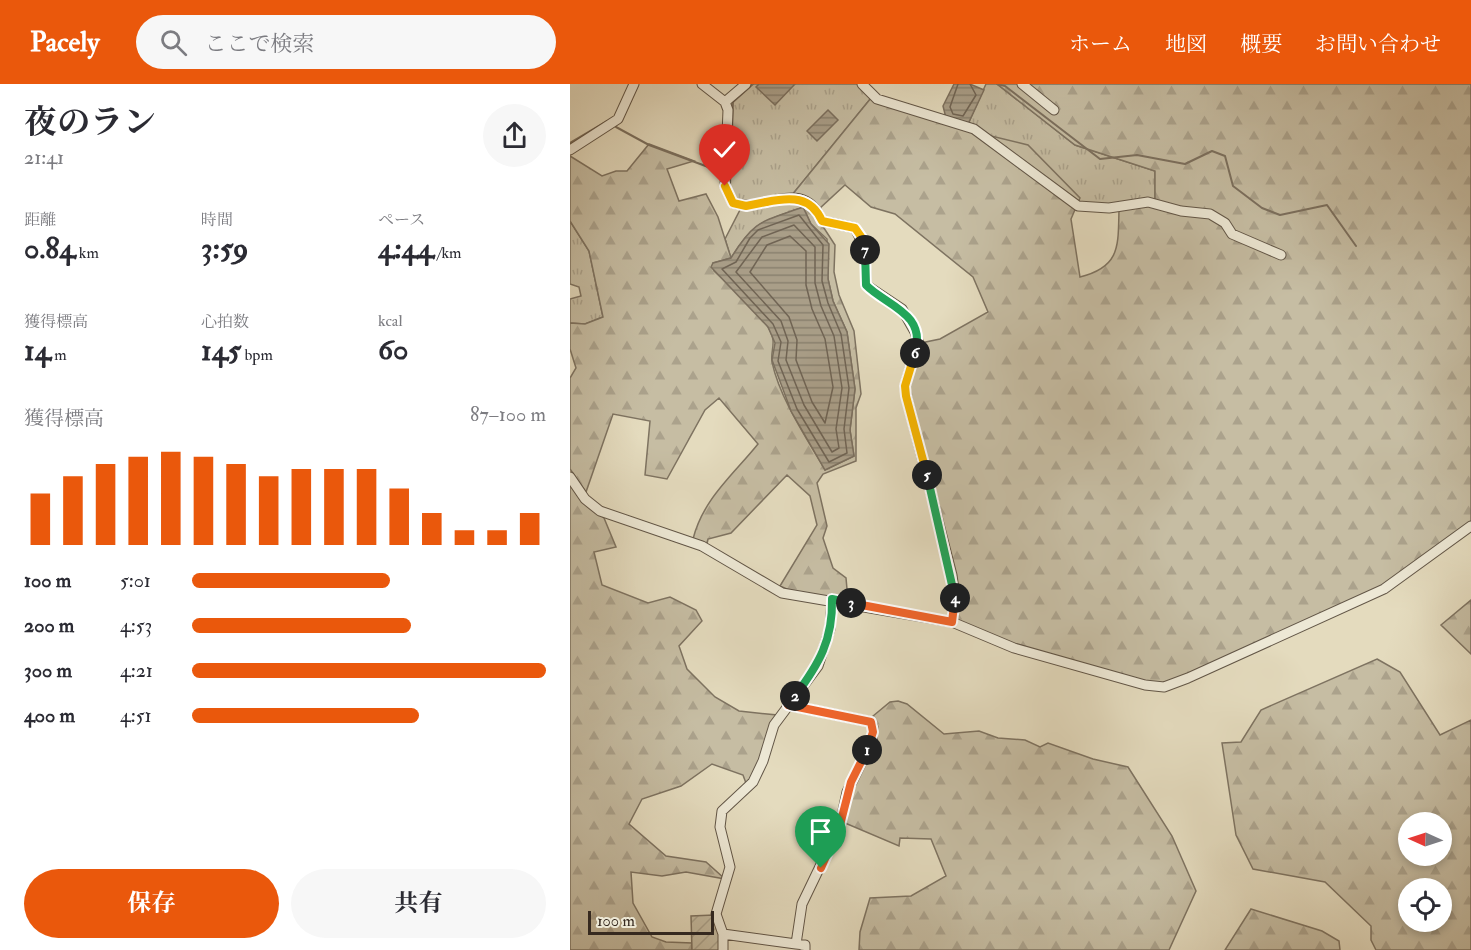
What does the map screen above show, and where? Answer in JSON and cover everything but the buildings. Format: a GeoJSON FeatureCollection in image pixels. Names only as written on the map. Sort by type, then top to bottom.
{"type":"FeatureCollection","features":[{"type":"Feature","properties":{"kind":"street"},"geometry":{"type":"LineString","coordinates":[[570,150],[618,119],[634,84]]}},
{"type":"Feature","properties":{"kind":"street"},"geometry":{"type":"LineString","coordinates":[[702,84],[725,102],[729,119],[725,186],[733,203],[746,206],[785,199],[805,200],[812,205],[822,221],[855,228],[865,248],[866,285],[902,309],[915,332],[918,341],[905,386],[906,396],[952,575],[955,597],[952,622]]}},
{"type":"Feature","properties":{"kind":"street"},"geometry":{"type":"LineString","coordinates":[[725,102],[746,84]]}},
{"type":"Feature","properties":{"kind":"street"},"geometry":{"type":"LineString","coordinates":[[862,84],[877,99],[974,129],[1078,206],[1109,208],[1148,202],[1181,211],[1210,214],[1225,223],[1232,234],[1281,255]]}},
{"type":"Feature","properties":{"kind":"street"},"geometry":{"type":"LineString","coordinates":[[1022,84],[1054,110]]}},
{"type":"Feature","properties":{"kind":"street"},"geometry":{"type":"LineString","coordinates":[[570,477],[585,498],[600,512],[702,546],[782,593],[811,599],[832,599],[952,622],[1014,648],[1134,683],[1164,687],[1384,589],[1471,526]]}},
{"type":"Feature","properties":{"kind":"street"},"geometry":{"type":"LineString","coordinates":[[723,950],[723,934],[716,914],[730,867],[720,827],[722,811],[753,782],[763,761],[774,725],[821,657],[830,629],[832,599]]}},
{"type":"Feature","properties":{"kind":"street"},"geometry":{"type":"LineString","coordinates":[[788,705],[871,722],[873,727],[872,741],[847,792],[840,825],[802,904],[796,944]]}},
{"type":"Feature","properties":{"kind":"street"},"geometry":{"type":"LineString","coordinates":[[723,934],[805,945],[805,950]]}},
{"type":"Feature","properties":{"kind":"green space"},"geometry":{"type":"Polygon","coordinates":[[[748,84],[860,84],[871,98],[792,195],[741,204],[729,193],[729,100],[748,84]]]}},
{"type":"Feature","properties":{"kind":"green space"},"geometry":{"type":"Polygon","coordinates":[[[986,84],[997,84],[1075,145],[1155,171],[1155,201],[1117,205],[1078,202],[968,124],[986,84]]]}},
{"type":"Feature","properties":{"kind":"green space"},"geometry":{"type":"Polygon","coordinates":[[[997,84],[1471,84],[1471,524],[1381,588],[1164,684],[1141,683],[1011,644],[956,620],[957,590],[908,394],[908,384],[921,343],[940,339],[988,312],[973,277],[895,214],[871,207],[845,185],[820,208],[792,195],[871,98],[983,134],[1028,145],[1080,198],[1071,219],[1080,277],[1093,273],[1110,261],[1114,253],[1117,244],[1119,210],[1150,206],[1155,201],[1155,171],[1075,145],[997,84]]]}},
{"type":"Feature","properties":{"kind":"green space"},"geometry":{"type":"Polygon","coordinates":[[[649,144],[694,161],[667,169],[679,201],[706,194],[718,217],[731,258],[713,263],[714,271],[750,304],[768,327],[773,342],[772,362],[781,390],[794,418],[825,470],[854,456],[850,430],[855,389],[847,332],[833,301],[828,279],[827,239],[811,224],[803,207],[809,205],[835,245],[834,272],[839,295],[854,331],[861,394],[856,408],[856,461],[823,474],[817,483],[827,526],[823,538],[833,568],[846,578],[847,589],[842,599],[791,591],[780,586],[817,525],[810,496],[787,475],[731,533],[708,539],[707,544],[693,539],[711,500],[758,444],[719,398],[705,410],[667,479],[645,475],[650,421],[613,414],[586,492],[570,469],[570,378],[576,368],[570,349],[570,323],[585,324],[603,317],[589,251],[570,221],[570,156],[602,176],[616,171],[627,171],[649,144]]]}},
{"type":"Feature","properties":{"kind":"green space"},"geometry":{"type":"Polygon","coordinates":[[[788,200],[809,205],[772,218],[756,227],[731,258],[725,239],[741,208],[788,200]]]}},
{"type":"Feature","properties":{"kind":"green space"},"geometry":{"type":"Polygon","coordinates":[[[570,221],[589,251],[603,317],[585,324],[570,323],[570,299],[581,296],[579,287],[570,284],[570,221]]]}},
{"type":"Feature","properties":{"kind":"green space"},"geometry":{"type":"Polygon","coordinates":[[[570,483],[589,507],[604,518],[616,547],[594,552],[602,585],[648,603],[670,597],[696,610],[702,621],[679,646],[687,669],[715,697],[739,711],[777,715],[761,760],[747,786],[743,775],[712,764],[681,786],[642,799],[629,824],[666,856],[706,862],[725,879],[686,872],[662,876],[631,872],[633,903],[652,937],[666,942],[692,943],[692,950],[570,950],[570,483]]]}},
{"type":"Feature","properties":{"kind":"green space"},"geometry":{"type":"Polygon","coordinates":[[[1471,600],[1471,654],[1441,625],[1471,600]]]}},
{"type":"Feature","properties":{"kind":"green space"},"geometry":{"type":"Polygon","coordinates":[[[1377,659],[1400,672],[1440,735],[1471,720],[1471,950],[1376,950],[1371,940],[1371,926],[1325,882],[1253,869],[1236,835],[1222,743],[1241,742],[1261,710],[1377,659]]]}},
{"type":"Feature","properties":{"kind":"green space"},"geometry":{"type":"Polygon","coordinates":[[[898,701],[907,704],[944,734],[979,731],[998,738],[1025,740],[1040,747],[1048,743],[1093,759],[1128,767],[1172,836],[1196,891],[1169,950],[859,950],[860,932],[870,898],[911,896],[946,876],[931,839],[900,838],[899,846],[845,823],[850,791],[871,747],[873,716],[890,702],[898,701]]]}},
{"type":"Feature","properties":{"kind":"green space"},"geometry":{"type":"Polygon","coordinates":[[[1251,909],[1322,931],[1339,941],[1340,950],[1225,950],[1251,909]]]}},
{"type":"Feature","properties":{"kind":"green space"},"geometry":{"type":"Polygon","coordinates":[[[714,915],[720,932],[721,950],[692,950],[691,916],[714,915]]]}},
{"type":"Feature","properties":{"kind":"water"},"geometry":{"type":"Polygon","coordinates":[[[759,84],[795,84],[775,105],[756,87],[759,84]]]}},
{"type":"Feature","properties":{"kind":"water"},"geometry":{"type":"Polygon","coordinates":[[[954,84],[970,84],[984,90],[968,124],[946,118],[943,106],[954,84]]]}},
{"type":"Feature","properties":{"kind":"water"},"geometry":{"type":"Polygon","coordinates":[[[828,110],[838,120],[817,141],[807,131],[828,110]]]}},
{"type":"Feature","properties":{"kind":"water"},"geometry":{"type":"Polygon","coordinates":[[[803,207],[811,224],[829,244],[828,279],[833,301],[847,332],[855,389],[850,430],[854,456],[825,470],[791,411],[772,360],[775,343],[768,327],[711,267],[713,263],[731,258],[739,245],[761,224],[803,207]]]}},
{"type":"Feature","properties":{"kind":"waterway"},"geometry":{"type":"LineString","coordinates":[[730,186],[733,102],[753,84]]}},
{"type":"Feature","properties":{"kind":"waterway"},"geometry":{"type":"LineString","coordinates":[[997,84],[1005,86],[1100,159],[1137,155],[1185,164],[1212,151],[1225,156],[1233,186],[1262,208],[1280,215],[1327,205],[1356,246]]}},
{"type":"Feature","properties":{"kind":"waterway"},"geometry":{"type":"LineString","coordinates":[[570,143],[607,121]]}},
{"type":"Feature","properties":{"kind":"waterway"},"geometry":{"type":"LineString","coordinates":[[616,127],[649,145],[719,171]]}},
{"type":"Feature","properties":{"kind":"route"},"geometry":{"type":"LineString","coordinates":[[725,186],[729,198],[733,203],[739,205],[746,206],[793,198],[805,200],[819,213],[822,221],[855,228],[862,238],[865,248],[864,279],[866,285],[902,309],[918,341],[905,386],[906,396],[952,575],[955,597],[952,622],[832,599],[830,629],[818,666],[788,705],[797,709],[871,722],[873,732],[872,741],[847,792],[840,825],[821,868]]}}]}
